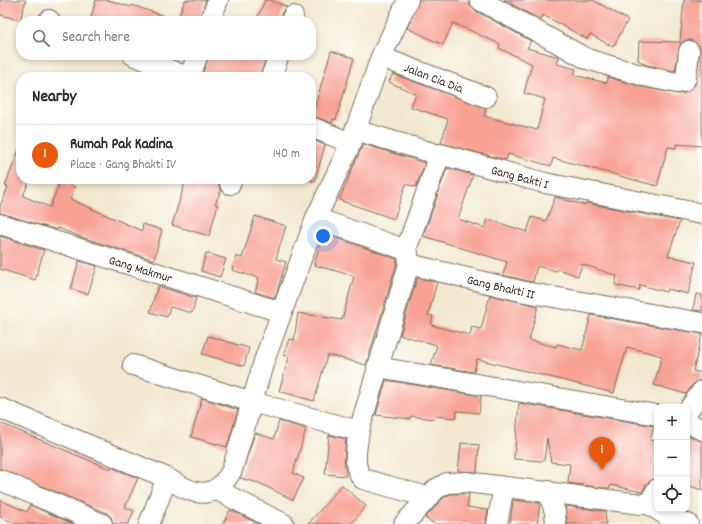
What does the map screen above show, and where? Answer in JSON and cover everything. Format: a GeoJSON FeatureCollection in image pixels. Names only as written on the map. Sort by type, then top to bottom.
{"type":"FeatureCollection","features":[{"type":"Feature","properties":{"kind":"street"},"geometry":{"type":"LineString","coordinates":[[212,16],[218,0]]}},
{"type":"Feature","properties":{"kind":"street"},"geometry":{"type":"LineString","coordinates":[[217,490],[225,482],[232,470],[281,312],[316,218],[353,136],[381,57],[408,0]]}},
{"type":"Feature","properties":{"kind":"street"},"geometry":{"type":"LineString","coordinates":[[480,0],[586,59],[644,76],[677,83],[683,82],[686,78],[689,51]]}},
{"type":"Feature","properties":{"kind":"street","name":"Jalan Cia Dia"},"geometry":{"type":"LineString","coordinates":[[381,57],[486,97]]}},
{"type":"Feature","properties":{"kind":"street"},"geometry":{"type":"LineString","coordinates":[[146,60],[176,72]]}},
{"type":"Feature","properties":{"kind":"street"},"geometry":{"type":"LineString","coordinates":[[190,72],[196,60]]}},
{"type":"Feature","properties":{"kind":"street"},"geometry":{"type":"LineString","coordinates":[[273,72],[277,60]]}},
{"type":"Feature","properties":{"kind":"street"},"geometry":{"type":"LineString","coordinates":[[316,128],[433,152]]}},
{"type":"Feature","properties":{"kind":"street","name":"Gang Bakti I"},"geometry":{"type":"LineString","coordinates":[[407,257],[440,154],[545,183],[702,214]]}},
{"type":"Feature","properties":{"kind":"street","name":"Gang Bhakti II"},"geometry":{"type":"LineString","coordinates":[[316,218],[407,257],[525,292],[702,323]]}},
{"type":"Feature","properties":{"kind":"street","name":"Gang Makmur"},"geometry":{"type":"LineString","coordinates":[[0,224],[281,312]]}},
{"type":"Feature","properties":{"kind":"street"},"geometry":{"type":"LineString","coordinates":[[407,257],[378,367],[359,431],[355,463],[358,473],[363,478],[427,497]]}},
{"type":"Feature","properties":{"kind":"street"},"geometry":{"type":"LineString","coordinates":[[133,365],[252,402],[359,431]]}},
{"type":"Feature","properties":{"kind":"street"},"geometry":{"type":"LineString","coordinates":[[378,367],[654,415]]}},
{"type":"Feature","properties":{"kind":"street"},"geometry":{"type":"LineString","coordinates":[[690,408],[702,391]]}},
{"type":"Feature","properties":{"kind":"street"},"geometry":{"type":"LineString","coordinates":[[0,408],[167,478],[185,489],[195,492],[217,490],[284,524]]}},
{"type":"Feature","properties":{"kind":"street"},"geometry":{"type":"LineString","coordinates":[[690,424],[702,430]]}},
{"type":"Feature","properties":{"kind":"street"},"geometry":{"type":"LineString","coordinates":[[152,523],[167,478]]}},
{"type":"Feature","properties":{"kind":"street"},"geometry":{"type":"LineString","coordinates":[[0,480],[102,524]]}},
{"type":"Feature","properties":{"kind":"street"},"geometry":{"type":"LineString","coordinates":[[404,524],[427,497],[436,489],[447,483],[466,482],[548,491],[574,496],[653,496],[672,519],[688,524]]}},
{"type":"Feature","properties":{"kind":"street"},"geometry":{"type":"LineString","coordinates":[[497,524],[504,487]]}},
{"type":"Feature","properties":{"kind":"street"},"geometry":{"type":"LineString","coordinates":[[548,491],[555,512],[556,524]]}},
{"type":"Feature","properties":{"kind":"building"},"geometry":{"type":"Polygon","coordinates":[[[0,0],[26,0],[21,16],[16,16],[16,19],[0,15],[0,0]]]}},
{"type":"Feature","properties":{"kind":"building"},"geometry":{"type":"Polygon","coordinates":[[[96,0],[108,0],[131,7],[132,5],[164,16],[91,16],[96,0]]]}},
{"type":"Feature","properties":{"kind":"building"},"geometry":{"type":"Polygon","coordinates":[[[185,0],[206,0],[201,16],[179,16],[185,0]]]}},
{"type":"Feature","properties":{"kind":"building"},"geometry":{"type":"Polygon","coordinates":[[[265,0],[271,0],[287,7],[282,12],[281,16],[258,16],[265,0]]]}},
{"type":"Feature","properties":{"kind":"building"},"geometry":{"type":"Polygon","coordinates":[[[419,0],[469,0],[470,6],[474,10],[531,41],[527,48],[559,57],[557,64],[576,69],[574,75],[607,83],[608,77],[642,87],[679,94],[685,93],[695,85],[700,52],[699,46],[691,40],[685,40],[680,44],[675,71],[647,65],[638,60],[639,41],[680,42],[684,0],[702,0],[702,146],[676,144],[676,148],[668,147],[657,186],[553,158],[551,166],[508,154],[506,160],[441,143],[448,119],[411,107],[416,94],[389,82],[393,74],[486,108],[484,116],[537,130],[545,99],[524,93],[532,64],[499,48],[500,44],[453,23],[443,45],[407,28],[419,0]]]}},
{"type":"Feature","properties":{"kind":"building"},"geometry":{"type":"Polygon","coordinates":[[[504,0],[593,0],[628,20],[613,47],[590,34],[587,39],[543,15],[541,20],[504,0]]]}},
{"type":"Feature","properties":{"kind":"building"},"geometry":{"type":"Polygon","coordinates":[[[331,51],[354,58],[336,120],[333,119],[332,123],[316,117],[316,102],[331,51]]]}},
{"type":"Feature","properties":{"kind":"building"},"geometry":{"type":"Polygon","coordinates":[[[207,60],[265,60],[262,72],[203,72],[207,60]]]}},
{"type":"Feature","properties":{"kind":"building"},"geometry":{"type":"Polygon","coordinates":[[[316,141],[325,145],[316,177],[316,141]]]}},
{"type":"Feature","properties":{"kind":"building"},"geometry":{"type":"Polygon","coordinates":[[[363,144],[425,163],[416,187],[406,184],[394,219],[339,200],[363,144]]]}},
{"type":"Feature","properties":{"kind":"building"},"geometry":{"type":"Polygon","coordinates":[[[16,157],[16,184],[28,184],[23,196],[50,207],[59,184],[68,184],[75,187],[70,199],[142,231],[143,224],[162,230],[154,260],[81,237],[58,228],[57,230],[0,213],[0,206],[8,187],[5,186],[16,157]]]}},
{"type":"Feature","properties":{"kind":"building"},"geometry":{"type":"Polygon","coordinates":[[[447,168],[473,175],[458,219],[485,228],[488,219],[527,232],[532,217],[546,221],[555,197],[585,205],[586,203],[680,221],[668,256],[696,262],[688,294],[667,289],[666,292],[640,285],[639,290],[615,285],[617,276],[582,264],[578,276],[558,269],[557,271],[537,266],[533,282],[527,281],[503,275],[507,262],[423,236],[447,168]]]}},
{"type":"Feature","properties":{"kind":"building"},"geometry":{"type":"Polygon","coordinates":[[[184,184],[219,184],[221,191],[215,204],[218,205],[209,236],[172,225],[184,184]]]}},
{"type":"Feature","properties":{"kind":"building"},"geometry":{"type":"Polygon","coordinates":[[[255,216],[286,226],[276,259],[286,262],[275,298],[255,292],[259,278],[232,270],[236,256],[242,258],[255,216]]]}},
{"type":"Feature","properties":{"kind":"building"},"geometry":{"type":"Polygon","coordinates":[[[323,233],[397,259],[397,263],[366,365],[333,356],[327,356],[314,401],[279,391],[289,357],[284,355],[289,339],[294,340],[298,313],[342,320],[354,276],[314,265],[323,233]]]}},
{"type":"Feature","properties":{"kind":"building"},"geometry":{"type":"Polygon","coordinates":[[[0,236],[44,250],[35,280],[0,269],[0,236]]]}},
{"type":"Feature","properties":{"kind":"building"},"geometry":{"type":"Polygon","coordinates":[[[206,253],[226,259],[220,277],[201,271],[206,253]]]}},
{"type":"Feature","properties":{"kind":"building"},"geometry":{"type":"Polygon","coordinates":[[[79,261],[97,266],[88,294],[71,289],[79,261]]]}},
{"type":"Feature","properties":{"kind":"building"},"geometry":{"type":"Polygon","coordinates":[[[417,278],[437,282],[428,315],[433,316],[431,325],[470,335],[472,327],[481,329],[490,295],[538,306],[529,340],[556,347],[557,344],[582,350],[591,315],[702,334],[693,371],[702,373],[700,380],[693,384],[686,394],[654,385],[662,356],[627,347],[614,393],[477,359],[474,372],[431,365],[437,345],[400,335],[417,278]]]}},
{"type":"Feature","properties":{"kind":"building"},"geometry":{"type":"Polygon","coordinates":[[[158,286],[196,298],[192,313],[170,307],[167,317],[150,312],[158,286]]]}},
{"type":"Feature","properties":{"kind":"building"},"geometry":{"type":"Polygon","coordinates":[[[696,294],[702,295],[702,311],[693,310],[696,294]]]}},
{"type":"Feature","properties":{"kind":"building"},"geometry":{"type":"Polygon","coordinates":[[[208,336],[249,348],[244,366],[202,354],[208,336]]]}},
{"type":"Feature","properties":{"kind":"building"},"geometry":{"type":"Polygon","coordinates":[[[386,380],[481,396],[479,413],[457,411],[456,418],[435,416],[434,419],[411,416],[410,419],[376,415],[386,380]]]}},
{"type":"Feature","properties":{"kind":"building"},"geometry":{"type":"Polygon","coordinates":[[[202,398],[238,410],[227,447],[191,437],[202,398]]]}},
{"type":"Feature","properties":{"kind":"building"},"geometry":{"type":"Polygon","coordinates":[[[519,403],[654,426],[650,440],[654,441],[654,479],[647,483],[642,492],[611,485],[610,488],[603,488],[568,483],[570,464],[551,462],[547,438],[544,461],[514,459],[519,403]]]}},
{"type":"Feature","properties":{"kind":"building"},"geometry":{"type":"Polygon","coordinates":[[[279,421],[306,429],[293,473],[304,478],[293,500],[259,483],[240,478],[255,433],[274,439],[279,421]]]}},
{"type":"Feature","properties":{"kind":"building"},"geometry":{"type":"Polygon","coordinates":[[[0,423],[110,469],[111,467],[138,478],[125,507],[134,511],[128,524],[113,524],[111,517],[107,513],[0,469],[0,423]]]}},
{"type":"Feature","properties":{"kind":"building"},"geometry":{"type":"Polygon","coordinates":[[[329,435],[346,439],[344,456],[346,476],[325,474],[329,435]]]}},
{"type":"Feature","properties":{"kind":"building"},"geometry":{"type":"Polygon","coordinates":[[[690,436],[702,441],[702,490],[690,486],[690,436]]]}},
{"type":"Feature","properties":{"kind":"building"},"geometry":{"type":"Polygon","coordinates":[[[461,443],[479,445],[477,472],[458,471],[461,443]]]}},
{"type":"Feature","properties":{"kind":"building"},"geometry":{"type":"Polygon","coordinates":[[[342,485],[366,506],[351,524],[308,524],[342,485]]]}},
{"type":"Feature","properties":{"kind":"building"},"geometry":{"type":"Polygon","coordinates":[[[450,494],[469,494],[467,507],[488,510],[486,524],[435,524],[425,518],[443,498],[450,494]]]}},
{"type":"Feature","properties":{"kind":"building"},"geometry":{"type":"Polygon","coordinates":[[[0,500],[27,512],[30,505],[73,524],[17,524],[0,517],[0,500]]]}},
{"type":"Feature","properties":{"kind":"building"},"geometry":{"type":"Polygon","coordinates":[[[513,500],[540,503],[537,524],[510,524],[513,500]]]}},
{"type":"Feature","properties":{"kind":"building"},"geometry":{"type":"Polygon","coordinates":[[[565,506],[605,511],[606,524],[567,524],[565,506]]]}},
{"type":"Feature","properties":{"kind":"building"},"geometry":{"type":"Polygon","coordinates":[[[230,510],[259,524],[223,524],[230,510]]]}},
{"type":"Feature","properties":{"kind":"place","name":"Rumah Pak Kadina"},"geometry":{"type":"Point","coordinates":[602,470]}}]}
